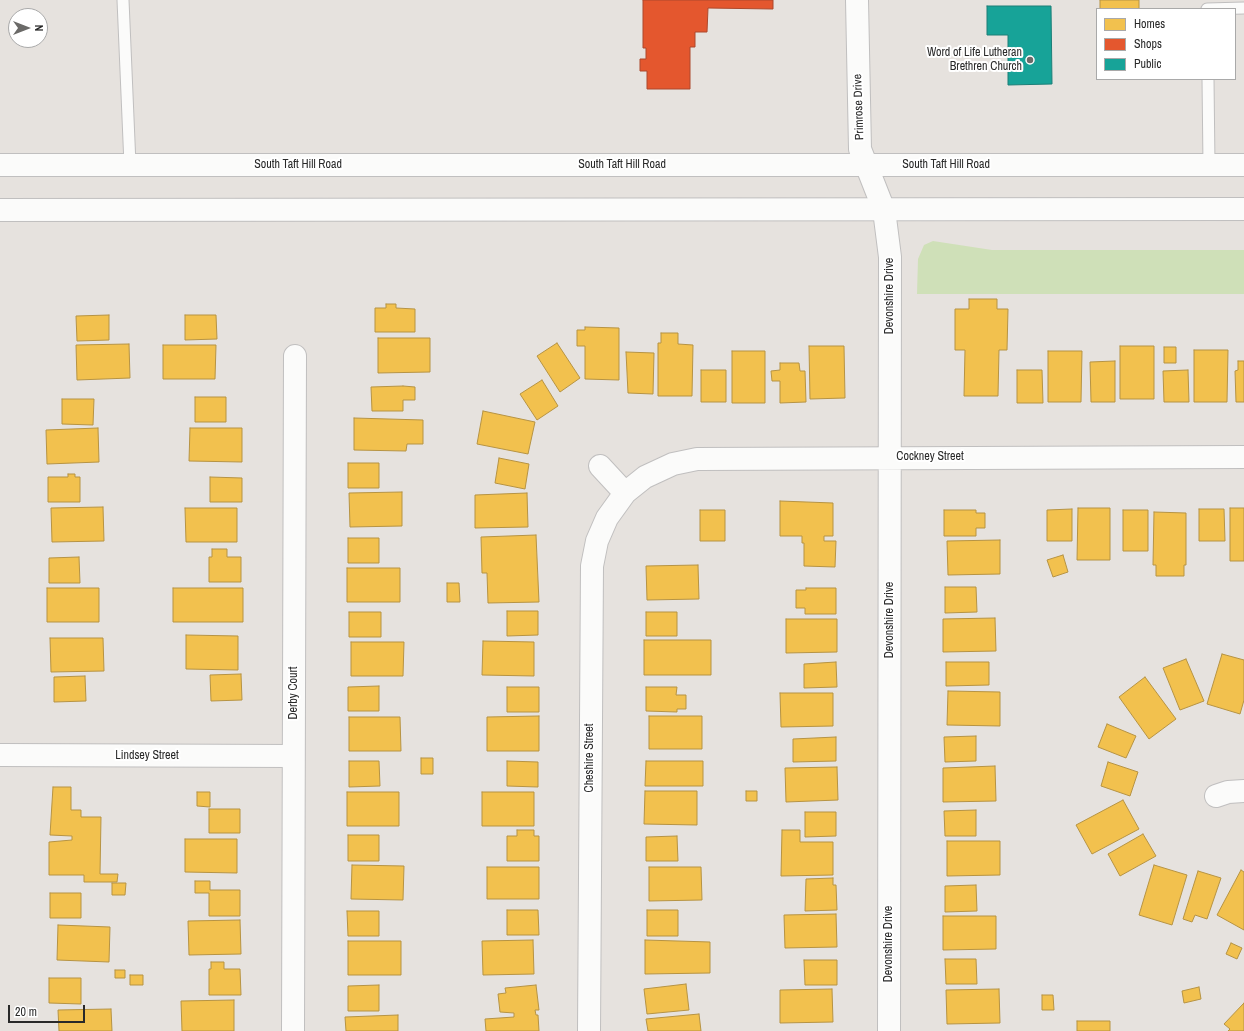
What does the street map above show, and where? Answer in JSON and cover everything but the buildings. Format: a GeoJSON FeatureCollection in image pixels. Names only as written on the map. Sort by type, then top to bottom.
{"type":"FeatureCollection","features":[{"type":"Feature","properties":{"kind":"street","name":"Primrose Drive"},"geometry":{"type":"LineString","coordinates":[[857,0],[860,149],[865,165],[884,210]]}},
{"type":"Feature","properties":{"kind":"street","name":"South Taft Hill Road"},"geometry":{"type":"LineString","coordinates":[[0,165],[1244,165]]}},
{"type":"Feature","properties":{"kind":"street"},"geometry":{"type":"LineString","coordinates":[[0,210],[1244,209]]}},
{"type":"Feature","properties":{"kind":"street","name":"Devonshire Drive"},"geometry":{"type":"LineString","coordinates":[[884,210],[890,257],[889,1031]]}},
{"type":"Feature","properties":{"kind":"street","name":"Derby Court"},"geometry":{"type":"LineString","coordinates":[[293,1031],[295,356]]}},
{"type":"Feature","properties":{"kind":"street","name":"Cockney Street"},"geometry":{"type":"LineString","coordinates":[[626,493],[645,477],[673,464],[697,459],[890,457],[1244,457]]}},
{"type":"Feature","properties":{"kind":"street"},"geometry":{"type":"LineString","coordinates":[[600,466],[626,493]]}},
{"type":"Feature","properties":{"kind":"street","name":"Cheshire Street"},"geometry":{"type":"LineString","coordinates":[[589,1031],[592,566],[597,541],[607,518],[626,493]]}},
{"type":"Feature","properties":{"kind":"street","name":"Lindsey Street"},"geometry":{"type":"LineString","coordinates":[[0,755],[293,756]]}},
{"type":"Feature","properties":{"kind":"street"},"geometry":{"type":"LineString","coordinates":[[1216,796],[1228,792],[1244,791]]}},
{"type":"Feature","properties":{"kind":"lane"},"geometry":{"type":"LineString","coordinates":[[123,0],[130,165]]}},
{"type":"Feature","properties":{"kind":"lane"},"geometry":{"type":"LineString","coordinates":[[1207,8],[1236,8]]}},
{"type":"Feature","properties":{"kind":"lane"},"geometry":{"type":"LineString","coordinates":[[1208,80],[1209,165]]}},
{"type":"Feature","properties":{"kind":"green space"},"geometry":{"type":"Polygon","coordinates":[[[933,241],[992,250],[1244,250],[1244,294],[917,294],[918,259],[924,245],[933,241]]]}},
{"type":"Feature","properties":{"kind":"place","name":"Word of Life Lutheran Brethren Church"},"geometry":{"type":"Point","coordinates":[1030,60]}}]}
